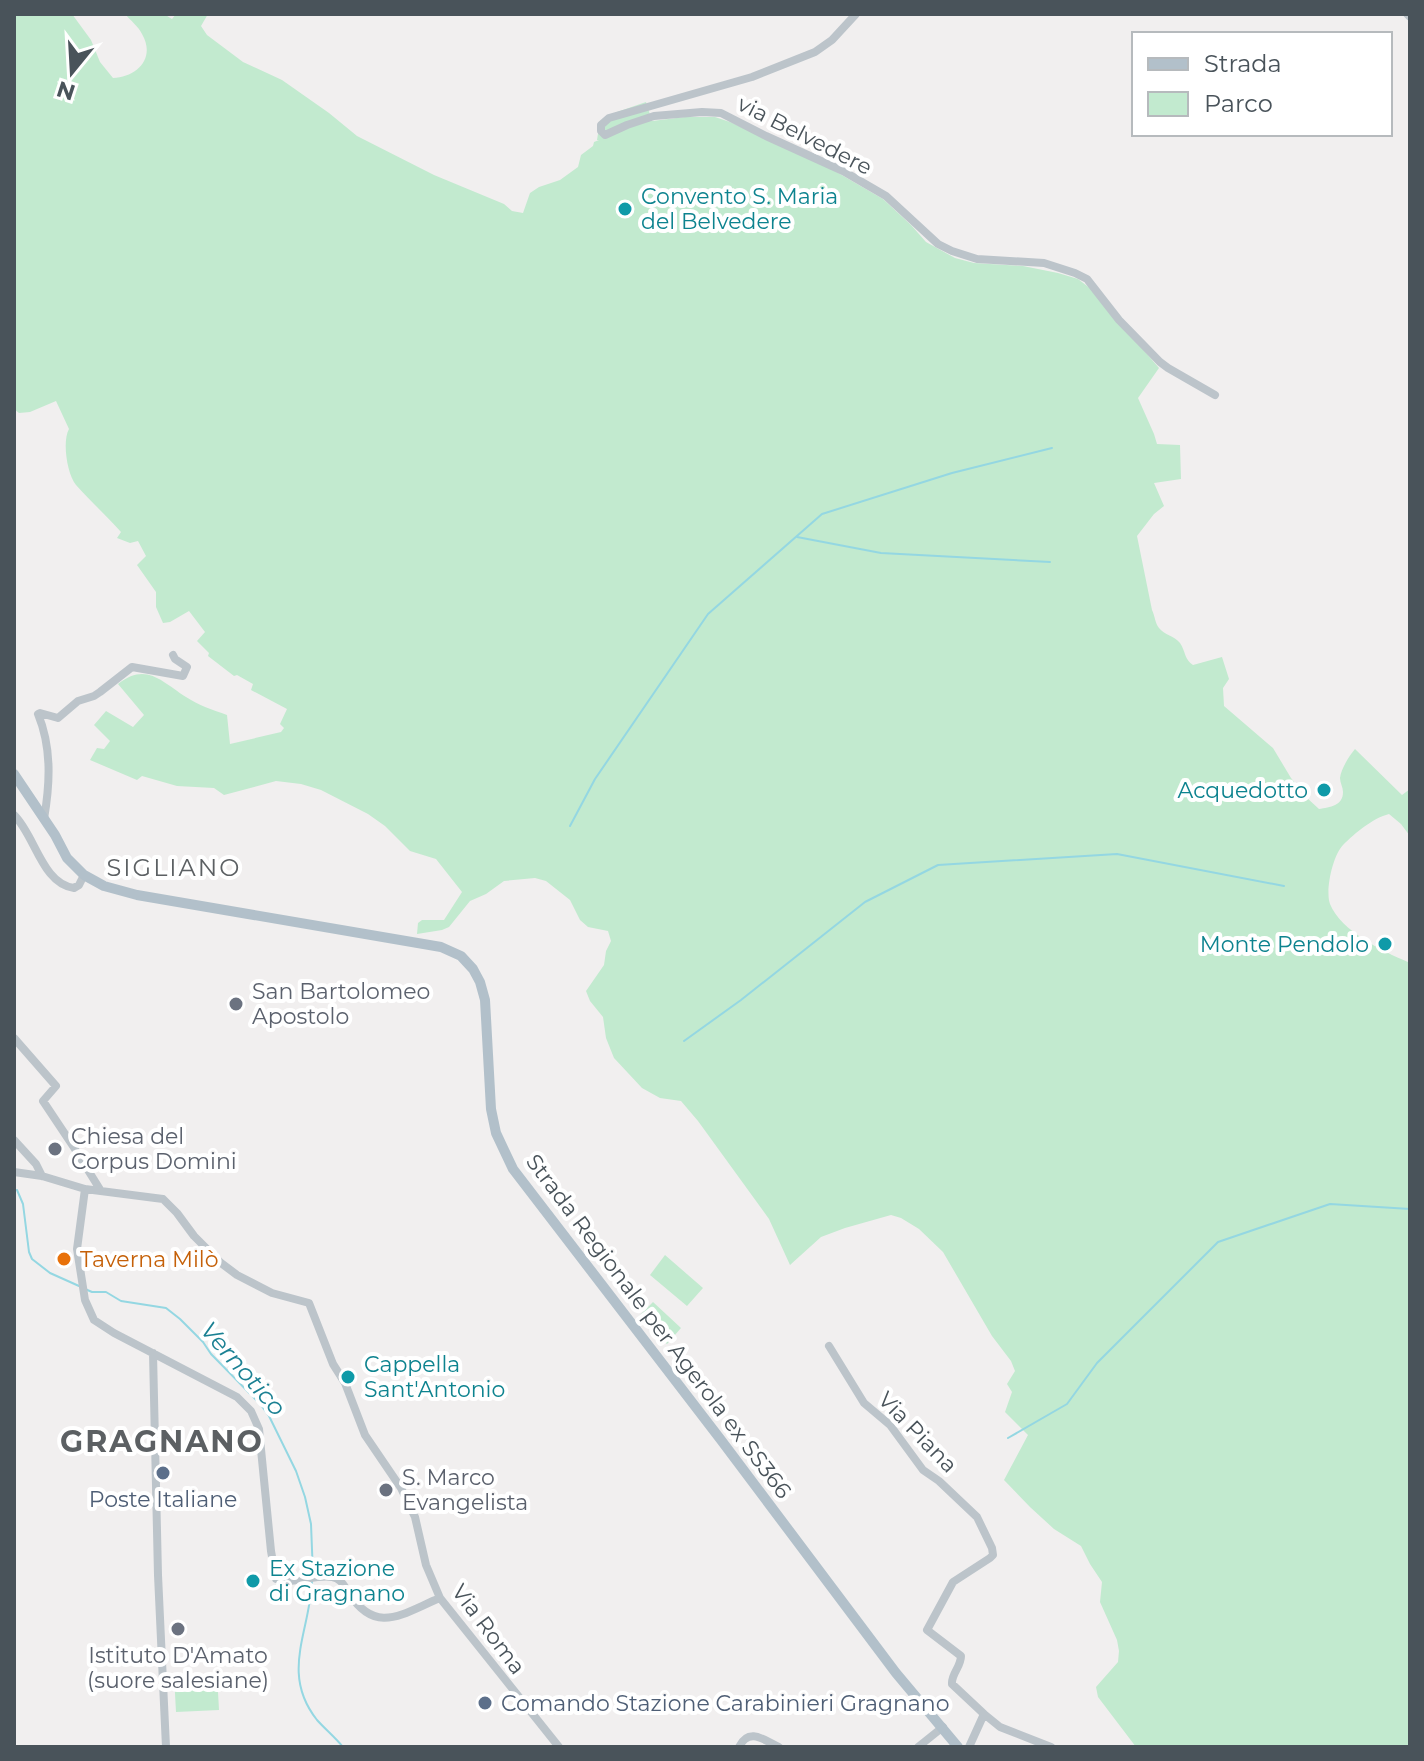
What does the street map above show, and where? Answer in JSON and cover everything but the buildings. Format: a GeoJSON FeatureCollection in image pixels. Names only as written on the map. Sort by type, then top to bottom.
{"type":"FeatureCollection","features":[{"type":"Feature","properties":{"kind":"main road","name":"Strada Regionale per Agerola ex SS366"},"geometry":{"type":"LineString","coordinates":[[14,774],[67,858],[84,875],[104,886],[137,895],[441,947],[461,956],[473,969],[485,1000],[491,1109],[496,1133],[513,1169],[896,1673],[958,1747]]}},
{"type":"Feature","properties":{"kind":"street","name":"via Belvedere"},"geometry":{"type":"LineString","coordinates":[[856,14],[832,40],[815,52],[752,77],[609,118],[601,125],[601,131],[605,135],[654,116],[721,113],[843,171],[886,196],[938,244],[952,251],[977,259],[1044,263],[1087,279],[1119,320],[1160,362],[1215,395]]}},
{"type":"Feature","properties":{"kind":"street"},"geometry":{"type":"LineString","coordinates":[[44,819],[50,773],[38,714],[58,718],[78,701],[94,696],[132,667],[183,676],[187,667],[173,655]]}},
{"type":"Feature","properties":{"kind":"street"},"geometry":{"type":"LineString","coordinates":[[14,815],[23,825],[51,875],[74,888],[84,875]]}},
{"type":"Feature","properties":{"kind":"street"},"geometry":{"type":"LineString","coordinates":[[14,1038],[56,1086],[43,1101],[101,1191]]}},
{"type":"Feature","properties":{"kind":"street"},"geometry":{"type":"LineString","coordinates":[[14,1140],[36,1164],[42,1176]]}},
{"type":"Feature","properties":{"kind":"street"},"geometry":{"type":"LineString","coordinates":[[14,1172],[101,1191]]}},
{"type":"Feature","properties":{"kind":"street"},"geometry":{"type":"LineString","coordinates":[[14,1180],[24,1174]]}},
{"type":"Feature","properties":{"kind":"street"},"geometry":{"type":"LineString","coordinates":[[85,1189],[77,1249],[85,1300],[94,1320],[237,1397],[251,1411],[259,1429],[276,1579],[333,1576],[341,1580],[362,1610],[379,1619],[391,1619],[440,1598]]}},
{"type":"Feature","properties":{"kind":"street","name":"Via Roma"},"geometry":{"type":"LineString","coordinates":[[101,1191],[163,1199],[194,1236],[237,1275],[272,1293],[309,1303],[365,1435],[401,1488],[416,1520],[426,1565],[440,1598],[559,1747]]}},
{"type":"Feature","properties":{"kind":"street","name":"Via Piana"},"geometry":{"type":"LineString","coordinates":[[829,1346],[864,1403],[890,1425],[923,1470],[969,1507],[992,1548],[990,1558],[953,1582],[927,1630],[961,1656],[961,1665],[952,1678],[952,1684],[984,1714]]}},
{"type":"Feature","properties":{"kind":"street"},"geometry":{"type":"LineString","coordinates":[[153,1353],[166,1747]]}},
{"type":"Feature","properties":{"kind":"street"},"geometry":{"type":"LineString","coordinates":[[969,1747],[984,1714],[1000,1727],[1051,1747]]}},
{"type":"Feature","properties":{"kind":"street"},"geometry":{"type":"LineString","coordinates":[[918,1747],[943,1727]]}},
{"type":"Feature","properties":{"kind":"street"},"geometry":{"type":"LineString","coordinates":[[739,1747],[747,1737],[755,1736],[779,1747]]}},
{"type":"Feature","properties":{"kind":"green space"},"geometry":{"type":"Polygon","coordinates":[[[14,14],[72,14],[113,78],[136,70],[142,65],[147,51],[141,31],[125,14],[164,14],[172,19],[176,14],[208,14],[201,26],[207,35],[243,62],[282,80],[357,136],[434,175],[504,204],[512,211],[523,213],[530,193],[560,180],[578,167],[581,155],[599,140],[600,121],[617,112],[646,102],[652,121],[715,117],[833,170],[883,199],[926,242],[955,258],[974,263],[1023,266],[1078,279],[1091,289],[1159,368],[1138,398],[1157,444],[1180,445],[1181,479],[1154,483],[1164,506],[1137,536],[1158,626],[1178,641],[1193,665],[1222,657],[1229,679],[1223,688],[1224,706],[1273,748],[1291,778],[1319,809],[1341,800],[1341,774],[1355,749],[1402,795],[1410,789],[1410,836],[1389,814],[1371,822],[1339,850],[1329,882],[1329,898],[1335,914],[1343,923],[1363,939],[1408,962],[1410,966],[1410,1747],[1136,1747],[1098,1697],[1096,1687],[1118,1662],[1119,1651],[1100,1602],[1102,1582],[1081,1546],[1054,1529],[1004,1480],[1028,1435],[1005,1412],[1012,1392],[1007,1384],[1015,1371],[943,1252],[919,1229],[891,1215],[821,1237],[790,1265],[769,1219],[681,1101],[660,1098],[642,1088],[614,1058],[606,1038],[603,1017],[586,991],[604,965],[611,941],[608,931],[588,927],[580,920],[570,900],[546,881],[535,878],[504,881],[470,901],[449,927],[417,934],[418,923],[422,920],[444,920],[462,892],[436,859],[410,851],[368,814],[321,790],[301,784],[276,781],[224,795],[214,788],[177,786],[142,776],[137,780],[90,760],[97,748],[104,749],[110,741],[94,725],[106,711],[133,727],[144,715],[118,684],[137,674],[153,676],[196,702],[227,715],[230,744],[281,732],[284,728],[280,724],[287,709],[251,690],[253,684],[234,676],[208,656],[209,653],[197,641],[205,632],[189,611],[163,623],[156,607],[156,592],[137,565],[146,556],[138,541],[130,543],[117,538],[121,532],[73,480],[66,449],[69,429],[56,401],[30,412],[19,413],[14,409],[14,14]]]}},
{"type":"Feature","properties":{"kind":"green space"},"geometry":{"type":"Polygon","coordinates":[[[665,1255],[703,1288],[687,1306],[650,1275],[665,1255]]]}},
{"type":"Feature","properties":{"kind":"green space"},"geometry":{"type":"Polygon","coordinates":[[[653,1302],[681,1328],[667,1344],[638,1317],[653,1302]]]}},
{"type":"Feature","properties":{"kind":"green space"},"geometry":{"type":"Polygon","coordinates":[[[217,1674],[219,1710],[176,1712],[174,1675],[217,1674]]]}},
{"type":"Feature","properties":{"kind":"waterway"},"geometry":{"type":"LineString","coordinates":[[570,826],[595,779],[708,614],[822,514],[952,473],[1052,448]]}},
{"type":"Feature","properties":{"kind":"waterway"},"geometry":{"type":"LineString","coordinates":[[797,537],[881,553],[1050,562]]}},
{"type":"Feature","properties":{"kind":"waterway"},"geometry":{"type":"LineString","coordinates":[[684,1041],[865,902],[938,865],[1117,854],[1284,886]]}},
{"type":"Feature","properties":{"kind":"waterway","name":"Vernotico"},"geometry":{"type":"LineString","coordinates":[[17,1190],[23,1204],[32,1259],[50,1273],[79,1286]]}},
{"type":"Feature","properties":{"kind":"waterway"},"geometry":{"type":"LineString","coordinates":[[1008,1438],[1067,1404],[1097,1363],[1218,1242],[1330,1204],[1410,1209]]}},
{"type":"Feature","properties":{"kind":"waterway","name":"Vernotico"},"geometry":{"type":"LineString","coordinates":[[85,1289],[106,1292],[121,1301],[166,1308],[203,1342],[261,1405],[296,1471],[305,1497],[311,1524],[313,1575]]}},
{"type":"Feature","properties":{"kind":"waterway","name":"Vernotico"},"geometry":{"type":"LineString","coordinates":[[312,1581],[300,1652],[300,1686],[317,1720],[343,1747]]}},
{"type":"Feature","properties":{"kind":"place","name":"Convento S. Maria del Belvedere"},"geometry":{"type":"Point","coordinates":[625,209]}},
{"type":"Feature","properties":{"kind":"place","name":"Acquedotto"},"geometry":{"type":"Point","coordinates":[1324,790]}},
{"type":"Feature","properties":{"kind":"place","name":"Monte Pendolo"},"geometry":{"type":"Point","coordinates":[1385,944]}},
{"type":"Feature","properties":{"kind":"place","name":"San Bartolomeo Apostolo"},"geometry":{"type":"Point","coordinates":[236,1004]}},
{"type":"Feature","properties":{"kind":"place","name":"Chiesa del Corpus Domini"},"geometry":{"type":"Point","coordinates":[55,1149]}},
{"type":"Feature","properties":{"kind":"place","name":"Taverna Milò"},"geometry":{"type":"Point","coordinates":[64,1259]}},
{"type":"Feature","properties":{"kind":"place","name":"Cappella Sant'Antonio"},"geometry":{"type":"Point","coordinates":[348,1377]}},
{"type":"Feature","properties":{"kind":"place","name":"Poste Italiane"},"geometry":{"type":"Point","coordinates":[163,1473]}},
{"type":"Feature","properties":{"kind":"place","name":"S. Marco Evangelista"},"geometry":{"type":"Point","coordinates":[386,1490]}},
{"type":"Feature","properties":{"kind":"place","name":"Ex Stazione di Gragnano"},"geometry":{"type":"Point","coordinates":[253,1581]}},
{"type":"Feature","properties":{"kind":"place","name":"Istituto D'Amato (suore salesiane)"},"geometry":{"type":"Point","coordinates":[178,1629]}},
{"type":"Feature","properties":{"kind":"place","name":"Comando Stazione Carabinieri Gragnano"},"geometry":{"type":"Point","coordinates":[485,1703]}},
{"type":"Feature","properties":{"kind":"district","name":"SIGLIANO"},"geometry":{"type":"Point","coordinates":[174,868]}},
{"type":"Feature","properties":{"kind":"district","name":"GRAGNANO"},"geometry":{"type":"Point","coordinates":[162,1442]}}]}
